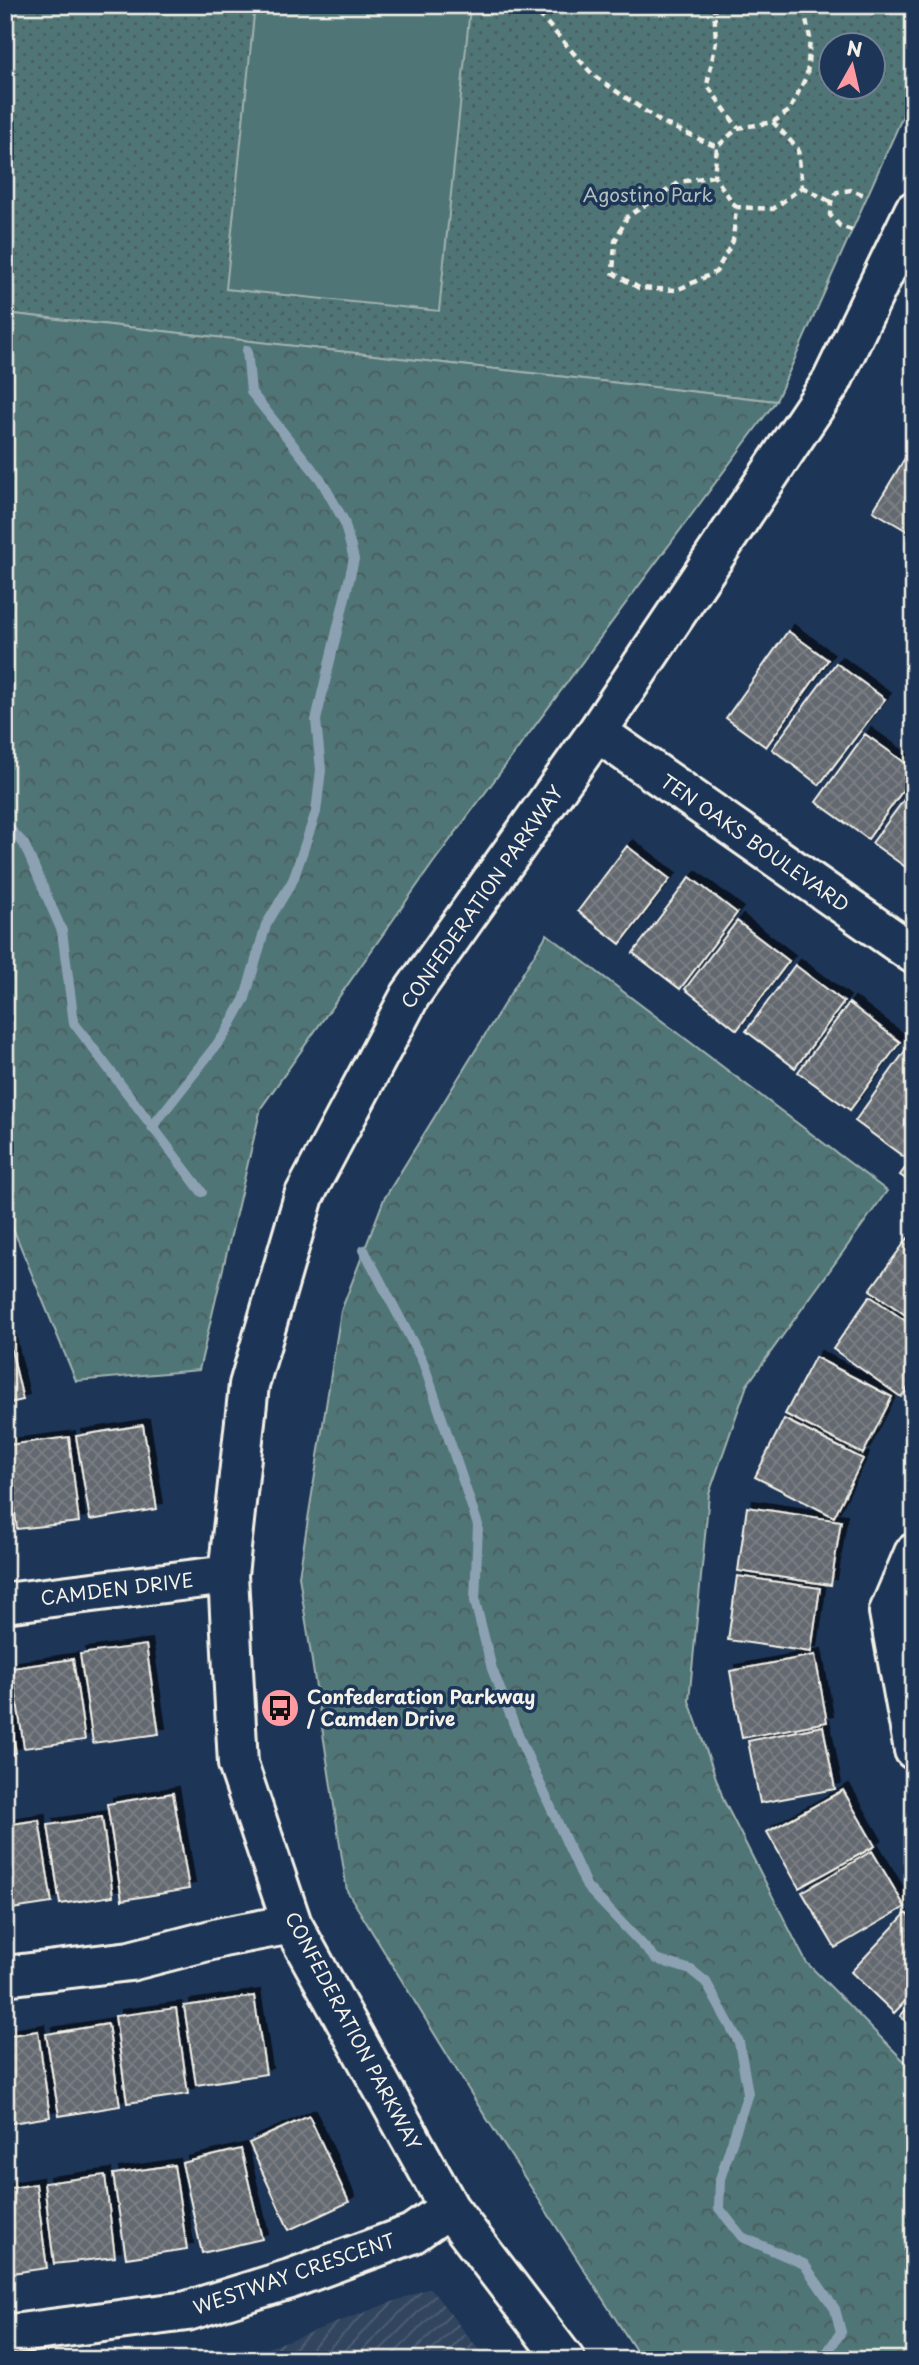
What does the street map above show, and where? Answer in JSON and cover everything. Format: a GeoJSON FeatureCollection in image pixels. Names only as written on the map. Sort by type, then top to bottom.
{"type":"FeatureCollection","features":[{"type":"Feature","properties":{"kind":"street","name":"CONFEDERATION PARKWAY"},"geometry":{"type":"LineString","coordinates":[[565,2360],[449,2208],[292,1924],[238,1763],[228,1575],[249,1385],[304,1196],[410,996],[597,732],[832,381],[914,211]]}},
{"type":"Feature","properties":{"kind":"street","name":"TEN OAKS BOULEVARD"},"geometry":{"type":"LineString","coordinates":[[597,732],[914,954]]}},
{"type":"Feature","properties":{"kind":"street"},"geometry":{"type":"LineString","coordinates":[[914,1553],[889,1612],[914,1749]]}},
{"type":"Feature","properties":{"kind":"street","name":"CAMDEN DRIVE"},"geometry":{"type":"LineString","coordinates":[[5,1603],[228,1575]]}},
{"type":"Feature","properties":{"kind":"street"},"geometry":{"type":"LineString","coordinates":[[5,1976],[130,1961],[223,1937],[292,1924]]}},
{"type":"Feature","properties":{"kind":"street","name":"WESTWAY CRESCENT"},"geometry":{"type":"LineString","coordinates":[[5,2335],[187,2311],[289,2279],[412,2234],[449,2208]]}},
{"type":"Feature","properties":{"kind":"path"},"geometry":{"type":"LineString","coordinates":[[531,5],[593,75],[661,121],[718,147]]}},
{"type":"Feature","properties":{"kind":"path"},"geometry":{"type":"LineString","coordinates":[[714,5],[716,42],[707,85],[738,128]]}},
{"type":"Feature","properties":{"kind":"path"},"geometry":{"type":"LineString","coordinates":[[714,176],[680,182],[627,217],[615,241],[613,273],[639,288],[677,290],[716,272],[733,241],[736,207],[714,176],[718,147],[738,128],[774,122],[789,111],[807,75],[810,38],[803,5]]}},
{"type":"Feature","properties":{"kind":"path"},"geometry":{"type":"LineString","coordinates":[[774,122],[798,149],[802,187]]}},
{"type":"Feature","properties":{"kind":"path"},"geometry":{"type":"LineString","coordinates":[[802,187],[831,202]]}},
{"type":"Feature","properties":{"kind":"path"},"geometry":{"type":"LineString","coordinates":[[736,207],[773,209],[802,187]]}},
{"type":"Feature","properties":{"kind":"path"},"geometry":{"type":"LineString","coordinates":[[852,230],[840,226],[830,215],[831,202],[837,192],[851,190],[867,196]]}},
{"type":"Feature","properties":{"kind":"shaded area"},"geometry":{"type":"Polygon","coordinates":[[[430,2288],[487,2360],[235,2360],[430,2288]]]}},
{"type":"Feature","properties":{"kind":"green space","name":"Agostino Park"},"geometry":{"type":"Polygon","coordinates":[[[5,5],[914,5],[914,79],[906,109],[776,401],[5,313],[5,5]]]}},
{"type":"Feature","properties":{"kind":"green space"},"geometry":{"type":"Polygon","coordinates":[[[255,5],[440,5],[470,8],[439,311],[226,289],[255,5]]]}},
{"type":"Feature","properties":{"kind":"green space"},"geometry":{"type":"Polygon","coordinates":[[[5,313],[776,401],[433,863],[261,1108],[199,1370],[76,1381],[5,1209],[5,313]]]}},
{"type":"Feature","properties":{"kind":"green space"},"geometry":{"type":"Polygon","coordinates":[[[547,934],[887,1191],[747,1385],[709,1494],[689,1701],[724,1801],[806,1962],[914,2071],[914,2360],[642,2360],[478,2105],[347,1891],[299,1576],[341,1311],[384,1199],[547,934]]]}},
{"type":"Feature","properties":{"kind":"building"},"geometry":{"type":"Polygon","coordinates":[[[914,443],[914,535],[873,511],[914,443]]]}},
{"type":"Feature","properties":{"kind":"building"},"geometry":{"type":"Polygon","coordinates":[[[788,631],[828,660],[766,747],[726,718],[788,631]]]}},
{"type":"Feature","properties":{"kind":"building"},"geometry":{"type":"Polygon","coordinates":[[[836,663],[885,699],[819,785],[772,749],[836,663]]]}},
{"type":"Feature","properties":{"kind":"building"},"geometry":{"type":"Polygon","coordinates":[[[865,734],[914,769],[914,775],[868,839],[816,802],[865,734]]]}},
{"type":"Feature","properties":{"kind":"building"},"geometry":{"type":"Polygon","coordinates":[[[914,786],[914,873],[872,843],[914,786]]]}},
{"type":"Feature","properties":{"kind":"building"},"geometry":{"type":"Polygon","coordinates":[[[627,846],[670,879],[620,944],[578,911],[627,846]]]}},
{"type":"Feature","properties":{"kind":"building"},"geometry":{"type":"Polygon","coordinates":[[[690,877],[737,913],[680,989],[633,953],[690,877]]]}},
{"type":"Feature","properties":{"kind":"building"},"geometry":{"type":"Polygon","coordinates":[[[737,921],[789,961],[737,1030],[685,989],[737,921]]]}},
{"type":"Feature","properties":{"kind":"building"},"geometry":{"type":"Polygon","coordinates":[[[795,965],[844,1002],[795,1068],[746,1031],[795,965]]]}},
{"type":"Feature","properties":{"kind":"building"},"geometry":{"type":"Polygon","coordinates":[[[849,1003],[900,1042],[850,1110],[798,1072],[849,1003]]]}},
{"type":"Feature","properties":{"kind":"building"},"geometry":{"type":"Polygon","coordinates":[[[910,1044],[914,1046],[914,1144],[904,1157],[855,1121],[910,1044]]]}},
{"type":"Feature","properties":{"kind":"building"},"geometry":{"type":"Polygon","coordinates":[[[914,1156],[914,1185],[900,1175],[914,1156]]]}},
{"type":"Feature","properties":{"kind":"building"},"geometry":{"type":"Polygon","coordinates":[[[908,1238],[914,1242],[914,1321],[870,1290],[908,1238]]]}},
{"type":"Feature","properties":{"kind":"building"},"geometry":{"type":"Polygon","coordinates":[[[870,1296],[914,1327],[914,1380],[901,1397],[833,1349],[870,1296]]]}},
{"type":"Feature","properties":{"kind":"building"},"geometry":{"type":"Polygon","coordinates":[[[5,1340],[9,1340],[23,1400],[5,1404],[5,1340]]]}},
{"type":"Feature","properties":{"kind":"building"},"geometry":{"type":"Polygon","coordinates":[[[815,1357],[892,1397],[863,1454],[785,1414],[815,1357]]]}},
{"type":"Feature","properties":{"kind":"building"},"geometry":{"type":"Polygon","coordinates":[[[784,1419],[863,1459],[834,1517],[755,1477],[784,1419]]]}},
{"type":"Feature","properties":{"kind":"building"},"geometry":{"type":"Polygon","coordinates":[[[143,1425],[157,1509],[90,1520],[76,1436],[143,1425]]]}},
{"type":"Feature","properties":{"kind":"building"},"geometry":{"type":"Polygon","coordinates":[[[69,1437],[79,1522],[17,1529],[7,1445],[69,1437]]]}},
{"type":"Feature","properties":{"kind":"building"},"geometry":{"type":"Polygon","coordinates":[[[5,1491],[10,1527],[5,1528],[5,1491]]]}},
{"type":"Feature","properties":{"kind":"building"},"geometry":{"type":"Polygon","coordinates":[[[747,1507],[841,1521],[831,1585],[738,1571],[747,1507]]]}},
{"type":"Feature","properties":{"kind":"building"},"geometry":{"type":"Polygon","coordinates":[[[737,1576],[820,1588],[811,1652],[728,1640],[737,1576]]]}},
{"type":"Feature","properties":{"kind":"building"},"geometry":{"type":"Polygon","coordinates":[[[146,1645],[159,1734],[93,1743],[80,1654],[146,1645]]]}},
{"type":"Feature","properties":{"kind":"building"},"geometry":{"type":"Polygon","coordinates":[[[815,1655],[827,1722],[742,1738],[730,1671],[815,1655]]]}},
{"type":"Feature","properties":{"kind":"building"},"geometry":{"type":"Polygon","coordinates":[[[73,1659],[85,1740],[24,1748],[12,1668],[73,1659]]]}},
{"type":"Feature","properties":{"kind":"building"},"geometry":{"type":"Polygon","coordinates":[[[5,1681],[16,1753],[5,1755],[5,1681]]]}},
{"type":"Feature","properties":{"kind":"building"},"geometry":{"type":"Polygon","coordinates":[[[823,1726],[835,1789],[760,1803],[748,1741],[823,1726]]]}},
{"type":"Feature","properties":{"kind":"building"},"geometry":{"type":"Polygon","coordinates":[[[843,1790],[875,1846],[799,1888],[767,1832],[843,1790]]]}},
{"type":"Feature","properties":{"kind":"building"},"geometry":{"type":"Polygon","coordinates":[[[173,1793],[189,1889],[122,1900],[107,1804],[173,1793]]]}},
{"type":"Feature","properties":{"kind":"building"},"geometry":{"type":"Polygon","coordinates":[[[102,1817],[113,1896],[60,1904],[48,1825],[102,1817]]]}},
{"type":"Feature","properties":{"kind":"building"},"geometry":{"type":"Polygon","coordinates":[[[39,1820],[52,1903],[5,1910],[5,1825],[39,1820]]]}},
{"type":"Feature","properties":{"kind":"building"},"geometry":{"type":"Polygon","coordinates":[[[872,1851],[905,1907],[835,1948],[802,1892],[872,1851]]]}},
{"type":"Feature","properties":{"kind":"building"},"geometry":{"type":"Polygon","coordinates":[[[906,1913],[914,1919],[914,1992],[894,2013],[851,1972],[906,1913]]]}},
{"type":"Feature","properties":{"kind":"building"},"geometry":{"type":"Polygon","coordinates":[[[254,1996],[266,2074],[196,2085],[184,2006],[254,1996]]]}},
{"type":"Feature","properties":{"kind":"building"},"geometry":{"type":"Polygon","coordinates":[[[914,2001],[914,2029],[900,2016],[914,2001]]]}},
{"type":"Feature","properties":{"kind":"building"},"geometry":{"type":"Polygon","coordinates":[[[176,2008],[188,2094],[127,2103],[115,2016],[176,2008]]]}},
{"type":"Feature","properties":{"kind":"building"},"geometry":{"type":"Polygon","coordinates":[[[108,2024],[120,2106],[59,2116],[46,2034],[108,2024]]]}},
{"type":"Feature","properties":{"kind":"building"},"geometry":{"type":"Polygon","coordinates":[[[38,2031],[50,2117],[5,2124],[5,2036],[38,2031]]]}},
{"type":"Feature","properties":{"kind":"building"},"geometry":{"type":"Polygon","coordinates":[[[309,2116],[349,2202],[289,2230],[249,2143],[309,2116]]]}},
{"type":"Feature","properties":{"kind":"building"},"geometry":{"type":"Polygon","coordinates":[[[241,2149],[262,2239],[202,2253],[182,2163],[241,2149]]]}},
{"type":"Feature","properties":{"kind":"building"},"geometry":{"type":"Polygon","coordinates":[[[174,2165],[187,2249],[126,2258],[113,2174],[174,2165]]]}},
{"type":"Feature","properties":{"kind":"building"},"geometry":{"type":"Polygon","coordinates":[[[105,2175],[115,2257],[54,2264],[44,2183],[105,2175]]]}},
{"type":"Feature","properties":{"kind":"building"},"geometry":{"type":"Polygon","coordinates":[[[36,2184],[47,2268],[5,2274],[5,2189],[36,2184]]]}},
{"type":"Feature","properties":{"kind":"waterway"},"geometry":{"type":"LineString","coordinates":[[152,1127],[225,1034],[245,998],[266,925],[293,880],[316,812],[321,770],[316,720],[354,559],[344,521],[321,480],[251,392],[247,350]]}},
{"type":"Feature","properties":{"kind":"waterway"},"geometry":{"type":"LineString","coordinates":[[5,824],[24,844],[62,931],[74,1023],[202,1192]]}},
{"type":"Feature","properties":{"kind":"waterway"},"geometry":{"type":"LineString","coordinates":[[364,1250],[423,1362],[478,1525],[475,1601],[492,1669],[521,1742],[587,1887],[656,1959],[691,1970],[706,1982],[739,2042],[748,2093],[720,2179],[719,2208],[742,2237],[804,2264],[835,2309],[841,2332],[822,2360]]}},
{"type":"Feature","properties":{"kind":"place","name":"Confederation Parkway / Camden Drive"},"geometry":{"type":"Point","coordinates":[280,1708]}}]}
